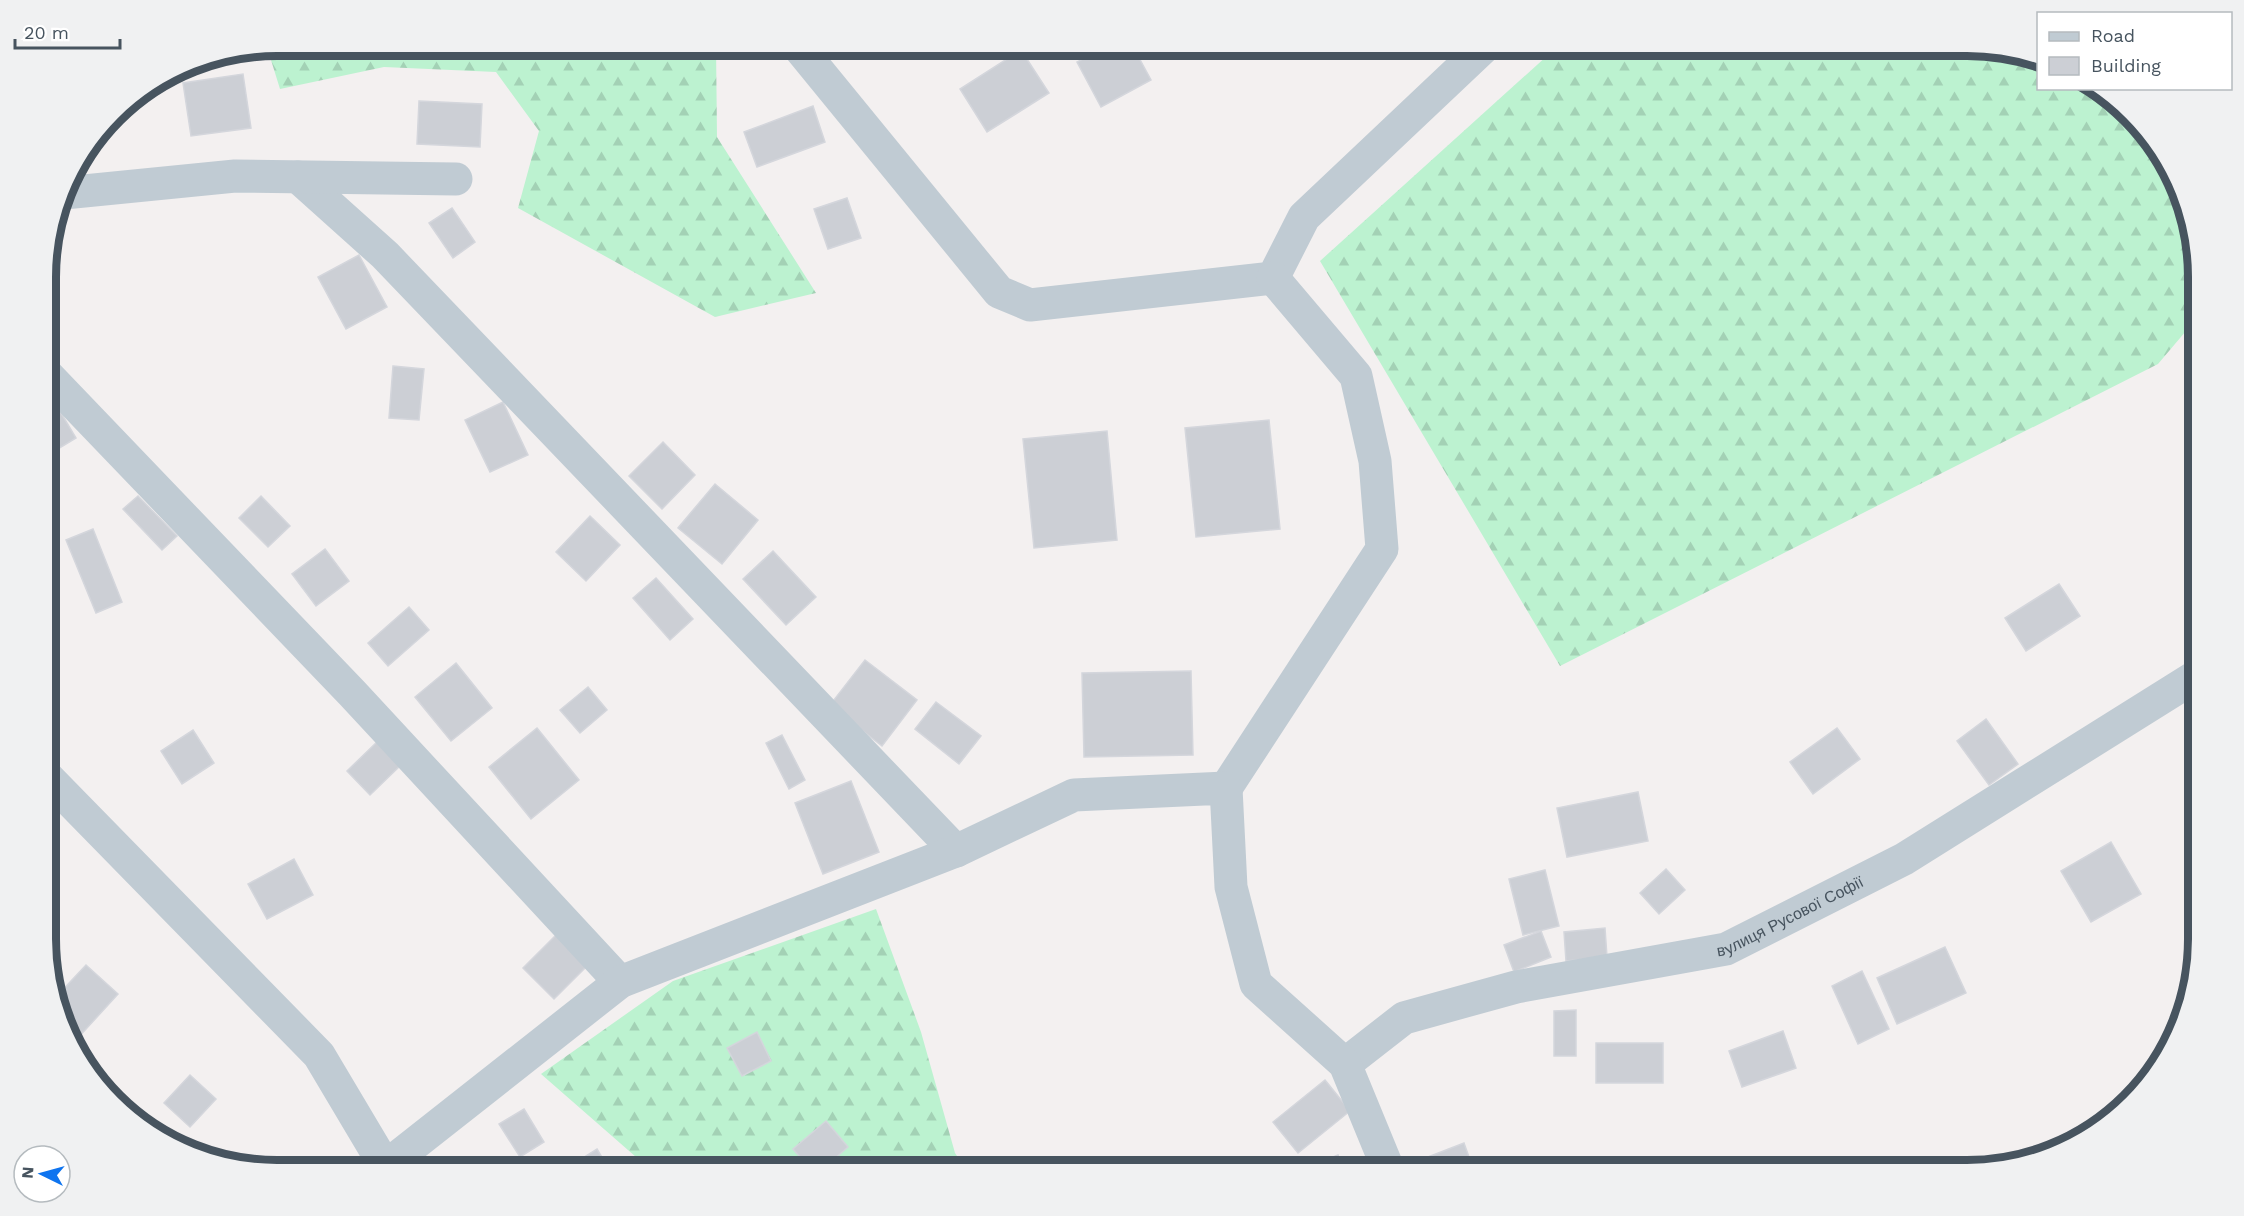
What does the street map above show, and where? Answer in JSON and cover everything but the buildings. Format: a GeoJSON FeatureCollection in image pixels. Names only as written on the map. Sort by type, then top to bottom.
{"type":"FeatureCollection","features":[{"type":"Feature","properties":{"kind":"street"},"geometry":{"type":"LineString","coordinates":[[805,56],[999,292],[1030,305],[1273,278]]}},
{"type":"Feature","properties":{"kind":"street"},"geometry":{"type":"LineString","coordinates":[[1273,278],[1304,217],[1474,56]]}},
{"type":"Feature","properties":{"kind":"street"},"geometry":{"type":"LineString","coordinates":[[72,192],[235,176],[456,179]]}},
{"type":"Feature","properties":{"kind":"street"},"geometry":{"type":"LineString","coordinates":[[298,177],[385,255],[956,850]]}},
{"type":"Feature","properties":{"kind":"street"},"geometry":{"type":"LineString","coordinates":[[1273,278],[1356,376],[1375,461],[1382,549],[1226,789],[1231,887],[1256,984],[1345,1064],[1384,1160]]}},
{"type":"Feature","properties":{"kind":"street"},"geometry":{"type":"LineString","coordinates":[[56,384],[352,693],[620,982]]}},
{"type":"Feature","properties":{"kind":"street","name":"вулиця Русової Софії"},"geometry":{"type":"LineString","coordinates":[[1345,1064],[1404,1018],[1516,987],[1726,949],[1904,859],[2188,681]]}},
{"type":"Feature","properties":{"kind":"street"},"geometry":{"type":"LineString","coordinates":[[56,786],[319,1055],[379,1160]]}},
{"type":"Feature","properties":{"kind":"street"},"geometry":{"type":"LineString","coordinates":[[398,1160],[620,982],[956,850],[1074,795],[1226,789]]}},
{"type":"Feature","properties":{"kind":"green space"},"geometry":{"type":"Polygon","coordinates":[[[270,56],[716,56],[717,137],[816,293],[715,317],[518,208],[539,131],[496,72],[384,67],[280,89],[270,56]]]}},
{"type":"Feature","properties":{"kind":"green space"},"geometry":{"type":"Polygon","coordinates":[[[1547,56],[1996,57],[2037,66],[2037,90],[2086,90],[2113,110],[2143,142],[2166,179],[2181,219],[2188,262],[2188,329],[2158,364],[1560,666],[1320,261],[1547,56]]]}},
{"type":"Feature","properties":{"kind":"green space"},"geometry":{"type":"Polygon","coordinates":[[[876,909],[921,1032],[955,1153],[960,1160],[639,1160],[541,1074],[673,981],[876,909]]]}}]}
